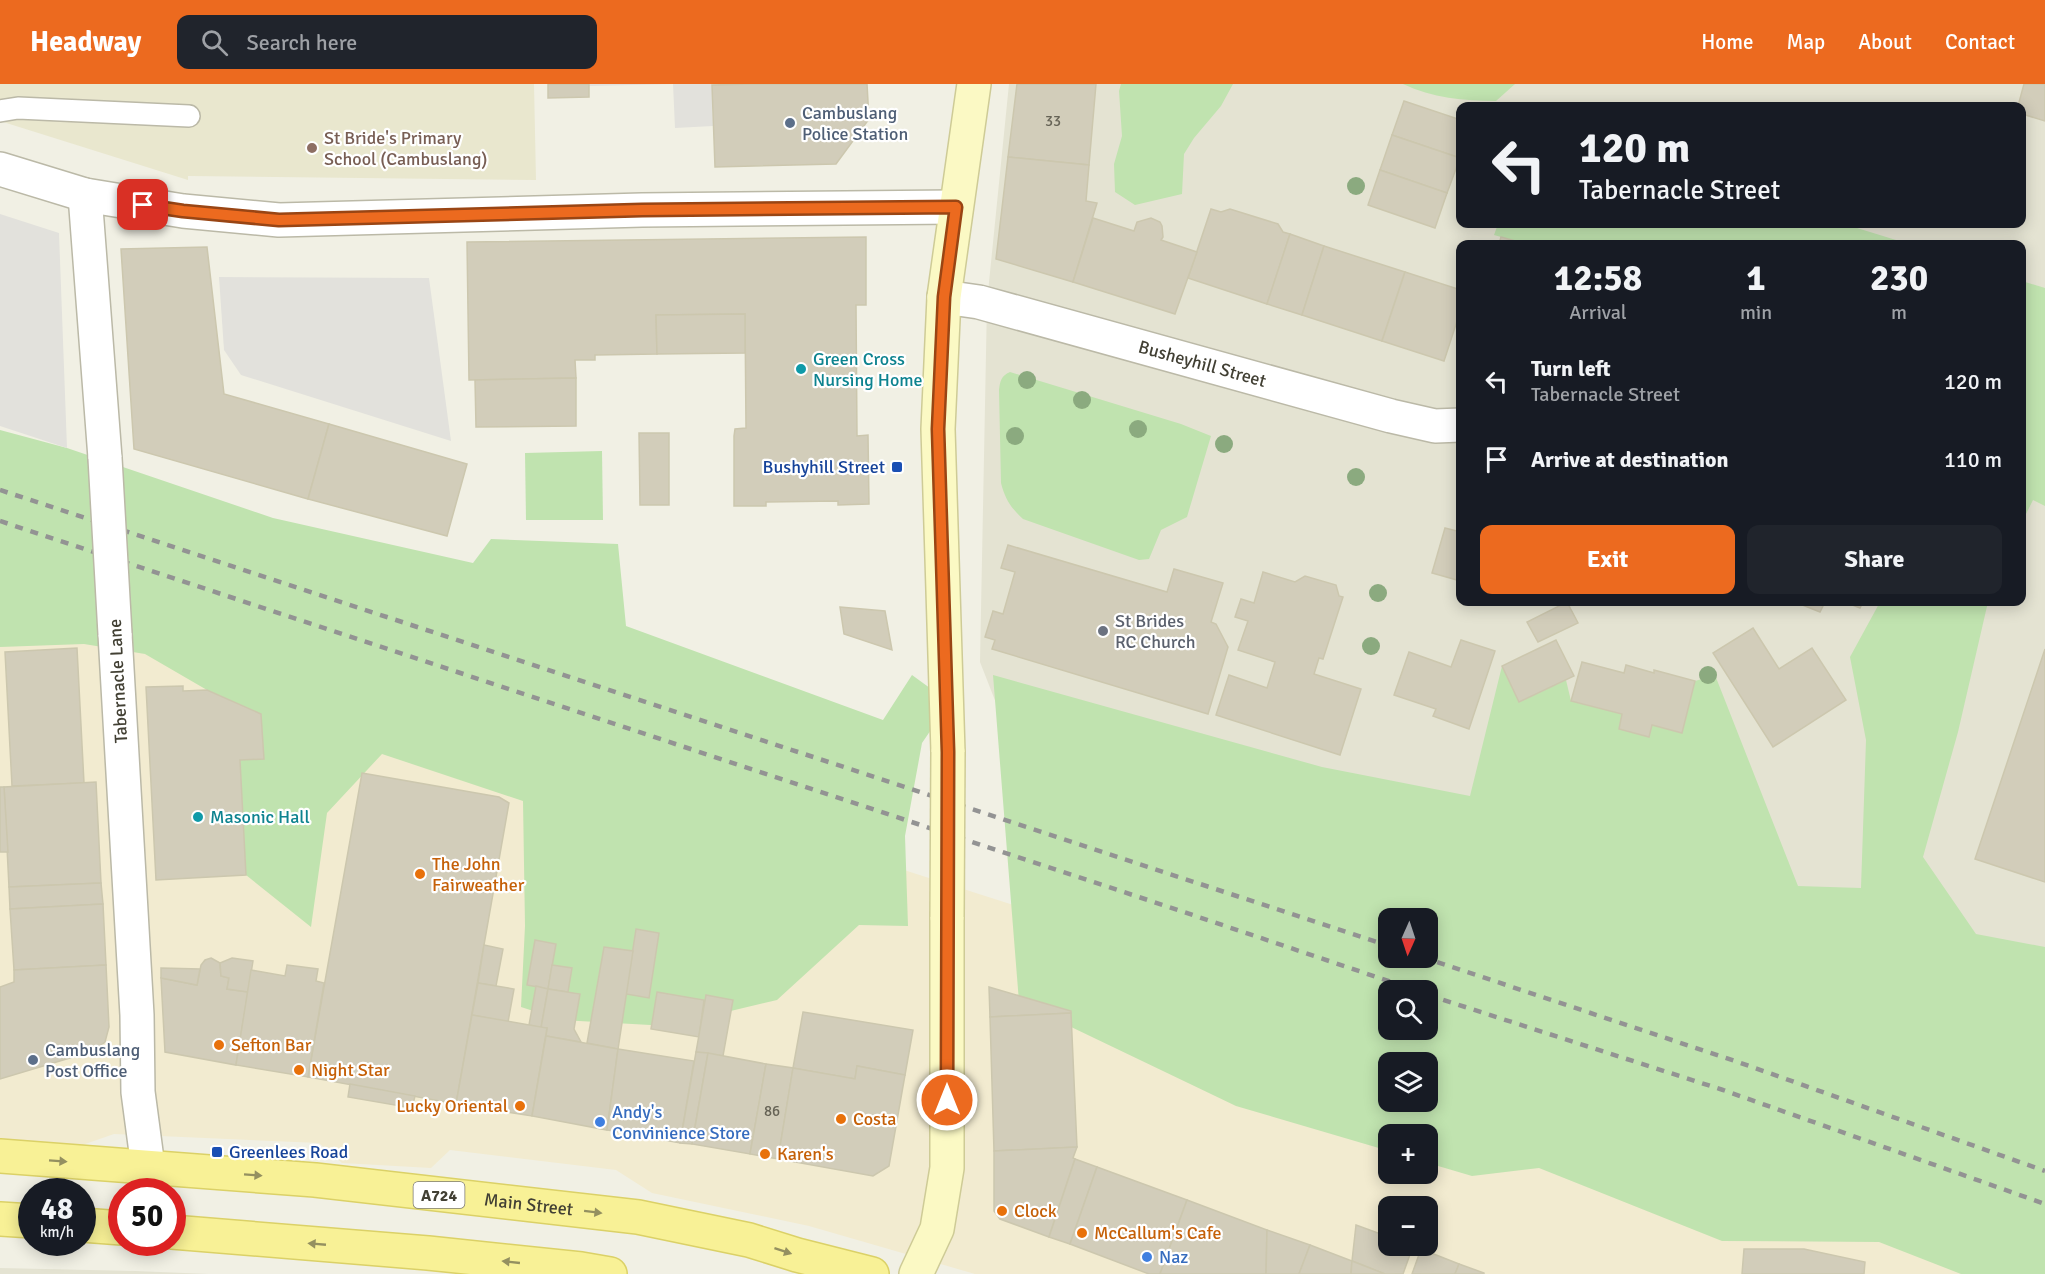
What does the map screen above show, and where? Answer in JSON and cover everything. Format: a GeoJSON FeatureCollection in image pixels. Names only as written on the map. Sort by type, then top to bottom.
{"type":"FeatureCollection","features":[{"type":"Feature","properties":{"kind":"main road"},"geometry":{"type":"LineString","coordinates":[[916,1274],[938,1229],[947,1168],[948,752],[938,429],[944,297],[974,84]]}},
{"type":"Feature","properties":{"kind":"main road","name":"Main Street"},"geometry":{"type":"LineString","coordinates":[[0,1156],[315,1180],[638,1217],[749,1240],[872,1274]]}},
{"type":"Feature","properties":{"kind":"main road"},"geometry":{"type":"LineString","coordinates":[[0,1219],[18,1220]]}},
{"type":"Feature","properties":{"kind":"main road"},"geometry":{"type":"LineString","coordinates":[[186,1233],[428,1253],[610,1274]]}},
{"type":"Feature","properties":{"kind":"street"},"geometry":{"type":"LineString","coordinates":[[0,170],[84,195],[183,211],[279,220],[642,210],[956,207]]}},
{"type":"Feature","properties":{"kind":"street","name":"Tabernacle Lane"},"geometry":{"type":"LineString","coordinates":[[84,195],[105,458],[137,1015],[138,1092],[147,1167]]}},
{"type":"Feature","properties":{"kind":"street","name":"Busheyhill Street"},"geometry":{"type":"LineString","coordinates":[[944,297],[979,302],[1391,416],[1435,426],[1456,425]]}},
{"type":"Feature","properties":{"kind":"lane"},"geometry":{"type":"LineString","coordinates":[[0,111],[18,108],[189,116]]}},
{"type":"Feature","properties":{"kind":"shaded area","name":"St Bride's Primary School (Cambuslang)"},"geometry":{"type":"Polygon","coordinates":[[[0,84],[534,84],[536,180],[188,176],[188,180],[0,121],[0,84]]]}},
{"type":"Feature","properties":{"kind":"shaded area"},"geometry":{"type":"Polygon","coordinates":[[[589,84],[673,84],[589,86],[589,84]]]}},
{"type":"Feature","properties":{"kind":"shaded area"},"geometry":{"type":"Polygon","coordinates":[[[673,84],[750,84],[712,85],[713,126],[675,128],[673,84]]]}},
{"type":"Feature","properties":{"kind":"shaded area"},"geometry":{"type":"Polygon","coordinates":[[[1009,84],[2045,84],[2045,1076],[1005,726],[980,662],[987,302],[1009,84]]]}},
{"type":"Feature","properties":{"kind":"shaded area"},"geometry":{"type":"Polygon","coordinates":[[[0,214],[59,233],[67,448],[0,426],[0,214]]]}},
{"type":"Feature","properties":{"kind":"shaded area"},"geometry":{"type":"Polygon","coordinates":[[[219,277],[429,278],[451,441],[241,375],[224,350],[219,277]]]}},
{"type":"Feature","properties":{"kind":"shaded area"},"geometry":{"type":"Polygon","coordinates":[[[0,602],[698,804],[1313,1001],[1378,1025],[1378,1040],[1418,1040],[2045,1274],[975,1274],[809,1226],[652,1193],[616,1170],[450,1150],[431,1168],[342,1163],[319,1143],[114,1134],[68,1150],[0,1147],[0,602]]]}},
{"type":"Feature","properties":{"kind":"shaded area"},"geometry":{"type":"Polygon","coordinates":[[[0,1268],[135,1271],[209,1274],[0,1274],[0,1268]]]}},
{"type":"Feature","properties":{"kind":"green space"},"geometry":{"type":"Polygon","coordinates":[[[1121,84],[1233,84],[1221,106],[1194,138],[1184,154],[1182,194],[1135,205],[1115,192],[1114,164],[1122,136],[1119,91],[1121,84]]]}},
{"type":"Feature","properties":{"kind":"green space"},"geometry":{"type":"Polygon","coordinates":[[[1403,84],[1515,84],[1496,101],[1448,98],[1425,93],[1403,84]]]}},
{"type":"Feature","properties":{"kind":"green space"},"geometry":{"type":"Polygon","coordinates":[[[1497,228],[1857,228],[1896,240],[1512,240],[1494,235],[1497,228]]]}},
{"type":"Feature","properties":{"kind":"green space"},"geometry":{"type":"Polygon","coordinates":[[[2026,282],[2045,288],[2045,506],[2033,500],[2026,514],[2026,282]]]}},
{"type":"Feature","properties":{"kind":"green space"},"geometry":{"type":"Polygon","coordinates":[[[1010,372],[1181,424],[1211,436],[1187,517],[1161,530],[1149,559],[1139,560],[1023,519],[1012,507],[1004,494],[1001,483],[999,390],[1002,379],[1010,372]]]}},
{"type":"Feature","properties":{"kind":"green space"},"geometry":{"type":"Polygon","coordinates":[[[0,430],[67,448],[273,518],[473,563],[491,539],[618,544],[626,626],[883,720],[912,675],[934,691],[937,721],[922,743],[905,836],[908,926],[859,925],[777,1000],[668,1026],[561,1020],[521,1007],[525,926],[523,801],[382,754],[327,813],[311,927],[246,875],[240,760],[264,758],[261,714],[207,690],[145,654],[84,644],[0,647],[0,430]]]}},
{"type":"Feature","properties":{"kind":"green space"},"geometry":{"type":"Polygon","coordinates":[[[602,451],[603,520],[526,520],[525,453],[602,451]]]}},
{"type":"Feature","properties":{"kind":"green space"},"geometry":{"type":"Polygon","coordinates":[[[1878,606],[1987,606],[1958,732],[1923,857],[1976,934],[2045,947],[2045,1274],[1961,1274],[1879,1242],[1722,1241],[1539,1168],[1472,1176],[1438,1166],[1438,1124],[1378,1124],[1378,1148],[1236,1106],[1019,1002],[993,675],[1322,767],[1470,796],[1502,666],[1519,702],[1566,680],[1571,701],[1622,714],[1619,729],[1649,736],[1652,725],[1682,733],[1695,681],[1715,675],[1798,886],[1861,888],[1866,740],[1850,657],[1878,606]]]}},
{"type":"Feature","properties":{"kind":"building"},"geometry":{"type":"Polygon","coordinates":[[[548,84],[589,84],[589,97],[548,98],[548,84]]]}},
{"type":"Feature","properties":{"kind":"building","name":"Cambuslang Police Station"},"geometry":{"type":"Polygon","coordinates":[[[867,84],[869,119],[836,164],[715,167],[712,85],[867,84]]]}},
{"type":"Feature","properties":{"kind":"building"},"geometry":{"type":"Polygon","coordinates":[[[1017,84],[1096,84],[1089,165],[1008,157],[1017,84]]]}},
{"type":"Feature","properties":{"kind":"building"},"geometry":{"type":"Polygon","coordinates":[[[2024,84],[2045,84],[2045,121],[2026,115],[2026,102],[2019,102],[2024,84]]]}},
{"type":"Feature","properties":{"kind":"building"},"geometry":{"type":"Polygon","coordinates":[[[1404,101],[1456,118],[1456,157],[1392,135],[1404,101]]]}},
{"type":"Feature","properties":{"kind":"building"},"geometry":{"type":"Polygon","coordinates":[[[1392,135],[1456,157],[1456,169],[1447,193],[1380,170],[1392,135]]]}},
{"type":"Feature","properties":{"kind":"building"},"geometry":{"type":"Polygon","coordinates":[[[1008,157],[1089,165],[1086,201],[1097,203],[1073,282],[996,259],[1008,157]]]}},
{"type":"Feature","properties":{"kind":"building"},"geometry":{"type":"Polygon","coordinates":[[[1380,170],[1447,193],[1435,228],[1368,205],[1380,170]]]}},
{"type":"Feature","properties":{"kind":"building"},"geometry":{"type":"Polygon","coordinates":[[[1211,209],[1221,212],[1230,209],[1278,224],[1283,232],[1290,234],[1267,304],[1188,278],[1211,209]]]}},
{"type":"Feature","properties":{"kind":"building"},"geometry":{"type":"Polygon","coordinates":[[[1093,218],[1134,231],[1137,222],[1151,218],[1160,222],[1162,226],[1161,240],[1197,252],[1175,314],[1073,282],[1093,218]]]}},
{"type":"Feature","properties":{"kind":"building"},"geometry":{"type":"Polygon","coordinates":[[[1290,234],[1324,246],[1302,315],[1267,304],[1290,234]]]}},
{"type":"Feature","properties":{"kind":"building","name":"Green Cross Nursing Home"},"geometry":{"type":"Polygon","coordinates":[[[866,237],[866,305],[856,305],[857,436],[868,435],[869,504],[838,505],[838,501],[766,502],[766,506],[734,506],[735,429],[746,428],[745,314],[656,315],[657,354],[595,355],[595,360],[575,360],[576,378],[469,380],[467,242],[866,237]]]}},
{"type":"Feature","properties":{"kind":"building"},"geometry":{"type":"Polygon","coordinates":[[[1324,246],[1405,272],[1382,341],[1302,315],[1324,246]]]}},
{"type":"Feature","properties":{"kind":"building"},"geometry":{"type":"Polygon","coordinates":[[[207,247],[224,394],[329,424],[308,499],[134,449],[121,249],[207,247]]]}},
{"type":"Feature","properties":{"kind":"building"},"geometry":{"type":"Polygon","coordinates":[[[1405,272],[1456,288],[1456,324],[1444,361],[1382,341],[1405,272]]]}},
{"type":"Feature","properties":{"kind":"building"},"geometry":{"type":"Polygon","coordinates":[[[745,314],[745,353],[657,354],[656,315],[745,314]]]}},
{"type":"Feature","properties":{"kind":"building"},"geometry":{"type":"Polygon","coordinates":[[[576,378],[576,426],[476,427],[475,380],[576,378]]]}},
{"type":"Feature","properties":{"kind":"building"},"geometry":{"type":"Polygon","coordinates":[[[329,424],[467,464],[447,536],[308,499],[329,424]]]}},
{"type":"Feature","properties":{"kind":"building"},"geometry":{"type":"Polygon","coordinates":[[[639,433],[669,433],[669,505],[640,505],[639,433]]]}},
{"type":"Feature","properties":{"kind":"building"},"geometry":{"type":"Polygon","coordinates":[[[1445,528],[1456,531],[1456,580],[1432,573],[1445,528]]]}},
{"type":"Feature","properties":{"kind":"building","name":"St Brides RC Church"},"geometry":{"type":"Polygon","coordinates":[[[1008,545],[1167,592],[1174,569],[1223,583],[1211,622],[1216,624],[1228,647],[1208,714],[992,649],[995,640],[985,637],[993,611],[1003,614],[1015,572],[1001,568],[1008,545]]]}},
{"type":"Feature","properties":{"kind":"building"},"geometry":{"type":"Polygon","coordinates":[[[1263,572],[1295,582],[1305,576],[1336,585],[1339,596],[1343,597],[1323,659],[1319,658],[1314,674],[1361,689],[1340,755],[1216,715],[1229,675],[1267,688],[1275,662],[1238,650],[1248,621],[1235,617],[1241,599],[1254,603],[1263,572]]]}},
{"type":"Feature","properties":{"kind":"building"},"geometry":{"type":"Polygon","coordinates":[[[1559,606],[1569,606],[1578,623],[1538,642],[1527,622],[1559,606]]]}},
{"type":"Feature","properties":{"kind":"building"},"geometry":{"type":"Polygon","coordinates":[[[1805,606],[1823,606],[1820,612],[1805,606]]]}},
{"type":"Feature","properties":{"kind":"building"},"geometry":{"type":"Polygon","coordinates":[[[840,607],[885,611],[892,650],[844,634],[840,607]]]}},
{"type":"Feature","properties":{"kind":"building"},"geometry":{"type":"Polygon","coordinates":[[[1753,628],[1779,669],[1812,648],[1846,700],[1773,747],[1713,653],[1753,628]]]}},
{"type":"Feature","properties":{"kind":"building"},"geometry":{"type":"Polygon","coordinates":[[[1461,640],[1495,651],[1469,729],[1433,716],[1436,709],[1394,695],[1409,652],[1451,667],[1461,640]]]}},
{"type":"Feature","properties":{"kind":"building"},"geometry":{"type":"Polygon","coordinates":[[[1556,640],[1574,676],[1519,702],[1502,666],[1556,640]]]}},
{"type":"Feature","properties":{"kind":"building"},"geometry":{"type":"Polygon","coordinates":[[[77,648],[84,783],[12,786],[5,652],[77,648]]]}},
{"type":"Feature","properties":{"kind":"building"},"geometry":{"type":"Polygon","coordinates":[[[2045,649],[2045,882],[1975,859],[2045,649]]]}},
{"type":"Feature","properties":{"kind":"building"},"geometry":{"type":"Polygon","coordinates":[[[1582,662],[1624,673],[1626,665],[1695,681],[1682,733],[1652,725],[1649,737],[1619,729],[1622,714],[1571,701],[1582,662]]]}},
{"type":"Feature","properties":{"kind":"building","name":"Masonic Hall"},"geometry":{"type":"Polygon","coordinates":[[[183,686],[183,691],[207,690],[261,714],[264,759],[240,760],[246,875],[156,880],[146,687],[183,686]]]}},
{"type":"Feature","properties":{"kind":"building","name":"The John Fairweather"},"geometry":{"type":"Polygon","coordinates":[[[362,773],[499,797],[509,803],[456,1104],[308,1077],[362,773]]]}},
{"type":"Feature","properties":{"kind":"building"},"geometry":{"type":"Polygon","coordinates":[[[96,782],[101,883],[9,887],[4,787],[96,782]]]}},
{"type":"Feature","properties":{"kind":"building"},"geometry":{"type":"Polygon","coordinates":[[[0,787],[4,787],[8,852],[0,852],[0,787]]]}},
{"type":"Feature","properties":{"kind":"building"},"geometry":{"type":"Polygon","coordinates":[[[101,883],[103,904],[10,909],[9,887],[101,883]]]}},
{"type":"Feature","properties":{"kind":"building"},"geometry":{"type":"Polygon","coordinates":[[[103,904],[106,965],[14,970],[10,909],[103,904]]]}},
{"type":"Feature","properties":{"kind":"building"},"geometry":{"type":"Polygon","coordinates":[[[636,929],[659,933],[649,998],[626,994],[636,929]]]}},
{"type":"Feature","properties":{"kind":"building"},"geometry":{"type":"Polygon","coordinates":[[[535,940],[556,944],[548,989],[527,985],[535,940]]]}},
{"type":"Feature","properties":{"kind":"building"},"geometry":{"type":"Polygon","coordinates":[[[484,945],[503,949],[496,986],[478,983],[484,945]]]}},
{"type":"Feature","properties":{"kind":"building"},"geometry":{"type":"Polygon","coordinates":[[[604,947],[633,951],[618,1049],[587,1043],[604,947]]]}},
{"type":"Feature","properties":{"kind":"building"},"geometry":{"type":"Polygon","coordinates":[[[211,958],[220,963],[221,976],[229,978],[227,989],[248,992],[236,1065],[165,1052],[161,978],[197,985],[201,965],[205,960],[211,958]]]}},
{"type":"Feature","properties":{"kind":"building"},"geometry":{"type":"Polygon","coordinates":[[[232,958],[253,961],[248,992],[227,989],[229,978],[221,976],[220,963],[232,958]]]}},
{"type":"Feature","properties":{"kind":"building"},"geometry":{"type":"Polygon","coordinates":[[[106,965],[109,1027],[105,1042],[93,1051],[0,1079],[0,987],[14,982],[14,970],[106,965]]]}},
{"type":"Feature","properties":{"kind":"building"},"geometry":{"type":"Polygon","coordinates":[[[287,965],[318,969],[316,981],[324,983],[308,1077],[236,1065],[251,970],[285,976],[287,965]]]}},
{"type":"Feature","properties":{"kind":"building"},"geometry":{"type":"Polygon","coordinates":[[[552,965],[572,968],[568,992],[548,989],[552,965]]]}},
{"type":"Feature","properties":{"kind":"building"},"geometry":{"type":"Polygon","coordinates":[[[161,968],[200,969],[197,985],[161,978],[161,968]]]}},
{"type":"Feature","properties":{"kind":"building"},"geometry":{"type":"Polygon","coordinates":[[[478,983],[514,989],[508,1022],[472,1015],[478,983]]]}},
{"type":"Feature","properties":{"kind":"building"},"geometry":{"type":"Polygon","coordinates":[[[536,986],[548,989],[541,1028],[529,1025],[536,986]]]}},
{"type":"Feature","properties":{"kind":"building"},"geometry":{"type":"Polygon","coordinates":[[[989,987],[1071,1011],[1071,1013],[990,1017],[989,987]]]}},
{"type":"Feature","properties":{"kind":"building"},"geometry":{"type":"Polygon","coordinates":[[[548,989],[580,994],[574,1029],[581,1042],[546,1036],[547,1028],[541,1028],[548,989]]]}},
{"type":"Feature","properties":{"kind":"building"},"geometry":{"type":"Polygon","coordinates":[[[657,992],[704,1000],[699,1037],[651,1029],[657,992]]]}},
{"type":"Feature","properties":{"kind":"building"},"geometry":{"type":"Polygon","coordinates":[[[706,995],[733,1000],[723,1056],[696,1052],[706,995]]]}},
{"type":"Feature","properties":{"kind":"building"},"geometry":{"type":"Polygon","coordinates":[[[803,1012],[913,1030],[905,1075],[857,1066],[855,1079],[793,1068],[803,1012]]]}},
{"type":"Feature","properties":{"kind":"building"},"geometry":{"type":"Polygon","coordinates":[[[1071,1013],[1077,1147],[994,1151],[990,1017],[1071,1013]]]}},
{"type":"Feature","properties":{"kind":"building"},"geometry":{"type":"Polygon","coordinates":[[[472,1015],[547,1028],[532,1116],[456,1104],[472,1015]]]}},
{"type":"Feature","properties":{"kind":"building"},"geometry":{"type":"Polygon","coordinates":[[[546,1036],[618,1049],[607,1130],[532,1116],[546,1036]]]}},
{"type":"Feature","properties":{"kind":"building"},"geometry":{"type":"Polygon","coordinates":[[[618,1049],[694,1061],[680,1143],[607,1130],[618,1049]]]}},
{"type":"Feature","properties":{"kind":"building"},"geometry":{"type":"Polygon","coordinates":[[[696,1052],[708,1053],[692,1144],[680,1143],[696,1052]]]}},
{"type":"Feature","properties":{"kind":"building"},"geometry":{"type":"Polygon","coordinates":[[[708,1053],[766,1064],[750,1154],[692,1144],[708,1053]]]}},
{"type":"Feature","properties":{"kind":"building"},"geometry":{"type":"Polygon","coordinates":[[[766,1064],[793,1068],[778,1159],[750,1154],[766,1064]]]}},
{"type":"Feature","properties":{"kind":"building","name":"Costa"},"geometry":{"type":"Polygon","coordinates":[[[857,1066],[905,1075],[889,1166],[873,1176],[778,1159],[793,1068],[855,1079],[857,1066]]]}},
{"type":"Feature","properties":{"kind":"building"},"geometry":{"type":"Polygon","coordinates":[[[350,1084],[415,1096],[412,1108],[348,1097],[350,1084]]]}},
{"type":"Feature","properties":{"kind":"building"},"geometry":{"type":"Polygon","coordinates":[[[1077,1147],[1049,1237],[1000,1219],[994,1211],[994,1151],[1077,1147]]]}},
{"type":"Feature","properties":{"kind":"building"},"geometry":{"type":"Polygon","coordinates":[[[1075,1159],[1097,1167],[1070,1244],[1049,1237],[1075,1159]]]}},
{"type":"Feature","properties":{"kind":"building"},"geometry":{"type":"Polygon","coordinates":[[[1097,1167],[1187,1200],[1160,1274],[1149,1274],[1070,1244],[1097,1167]]]}},
{"type":"Feature","properties":{"kind":"building"},"geometry":{"type":"Polygon","coordinates":[[[1187,1200],[1267,1230],[1266,1274],[1160,1274],[1187,1200]]]}},
{"type":"Feature","properties":{"kind":"building"},"geometry":{"type":"Polygon","coordinates":[[[1356,1225],[1378,1233],[1378,1256],[1409,1256],[1403,1274],[1385,1274],[1352,1261],[1356,1225]]]}},
{"type":"Feature","properties":{"kind":"building"},"geometry":{"type":"Polygon","coordinates":[[[1267,1230],[1310,1245],[1299,1274],[1266,1274],[1267,1230]]]}},
{"type":"Feature","properties":{"kind":"building"},"geometry":{"type":"Polygon","coordinates":[[[1310,1245],[1352,1261],[1351,1274],[1299,1274],[1310,1245]]]}},
{"type":"Feature","properties":{"kind":"building"},"geometry":{"type":"Polygon","coordinates":[[[1744,1249],[1804,1249],[1865,1262],[1864,1274],[1742,1274],[1744,1249]]]}},
{"type":"Feature","properties":{"kind":"building"},"geometry":{"type":"Polygon","coordinates":[[[1418,1256],[1438,1256],[1459,1264],[1455,1274],[1412,1274],[1418,1256]]]}},
{"type":"Feature","properties":{"kind":"building"},"geometry":{"type":"Polygon","coordinates":[[[1352,1261],[1385,1274],[1351,1274],[1352,1261]]]}},
{"type":"Feature","properties":{"kind":"building"},"geometry":{"type":"Polygon","coordinates":[[[1459,1264],[1484,1273],[1484,1274],[1455,1274],[1459,1264]]]}},
{"type":"Feature","properties":{"kind":"railway"},"geometry":{"type":"LineString","coordinates":[[0,490],[1378,942]]}},
{"type":"Feature","properties":{"kind":"railway"},"geometry":{"type":"LineString","coordinates":[[0,521],[1385,980]]}},
{"type":"Feature","properties":{"kind":"railway"},"geometry":{"type":"LineString","coordinates":[[1438,962],[1738,1062],[2045,1171]]}},
{"type":"Feature","properties":{"kind":"railway"},"geometry":{"type":"LineString","coordinates":[[1438,998],[1723,1090],[2045,1204]]}},
{"type":"Feature","properties":{"kind":"place","name":"Cambuslang Police Station"},"geometry":{"type":"Point","coordinates":[790,123]}},
{"type":"Feature","properties":{"kind":"place","name":"St Bride's Primary School (Cambuslang)"},"geometry":{"type":"Point","coordinates":[312,148]}},
{"type":"Feature","properties":{"kind":"place","name":"Green Cross Nursing Home"},"geometry":{"type":"Point","coordinates":[801,369]}},
{"type":"Feature","properties":{"kind":"place","name":"Bushyhill Street"},"geometry":{"type":"Point","coordinates":[897,467]}},
{"type":"Feature","properties":{"kind":"place","name":"St Brides RC Church"},"geometry":{"type":"Point","coordinates":[1103,631]}},
{"type":"Feature","properties":{"kind":"place","name":"Masonic Hall"},"geometry":{"type":"Point","coordinates":[198,817]}},
{"type":"Feature","properties":{"kind":"place","name":"The John Fairweather"},"geometry":{"type":"Point","coordinates":[420,874]}},
{"type":"Feature","properties":{"kind":"place","name":"Sefton Bar"},"geometry":{"type":"Point","coordinates":[219,1045]}},
{"type":"Feature","properties":{"kind":"place","name":"Cambuslang Post Office"},"geometry":{"type":"Point","coordinates":[33,1060]}},
{"type":"Feature","properties":{"kind":"place","name":"Night Star"},"geometry":{"type":"Point","coordinates":[299,1070]}},
{"type":"Feature","properties":{"kind":"place","name":"Lucky Oriental"},"geometry":{"type":"Point","coordinates":[520,1106]}},
{"type":"Feature","properties":{"kind":"place","name":"Costa"},"geometry":{"type":"Point","coordinates":[841,1119]}},
{"type":"Feature","properties":{"kind":"place","name":"Andy's Convinience Store"},"geometry":{"type":"Point","coordinates":[600,1122]}},
{"type":"Feature","properties":{"kind":"place","name":"Greenlees Road"},"geometry":{"type":"Point","coordinates":[217,1152]}},
{"type":"Feature","properties":{"kind":"place","name":"Karen's"},"geometry":{"type":"Point","coordinates":[765,1154]}},
{"type":"Feature","properties":{"kind":"place","name":"Clock"},"geometry":{"type":"Point","coordinates":[1002,1211]}},
{"type":"Feature","properties":{"kind":"place","name":"McCallum's Cafe"},"geometry":{"type":"Point","coordinates":[1082,1233]}},
{"type":"Feature","properties":{"kind":"place","name":"Naz"},"geometry":{"type":"Point","coordinates":[1147,1257]}},
{"type":"Feature","properties":{"kind":"route"},"geometry":{"type":"LineString","coordinates":[[143,205],[279,220],[642,210],[956,207],[944,297],[938,429],[948,752],[947,1100]]}}]}
